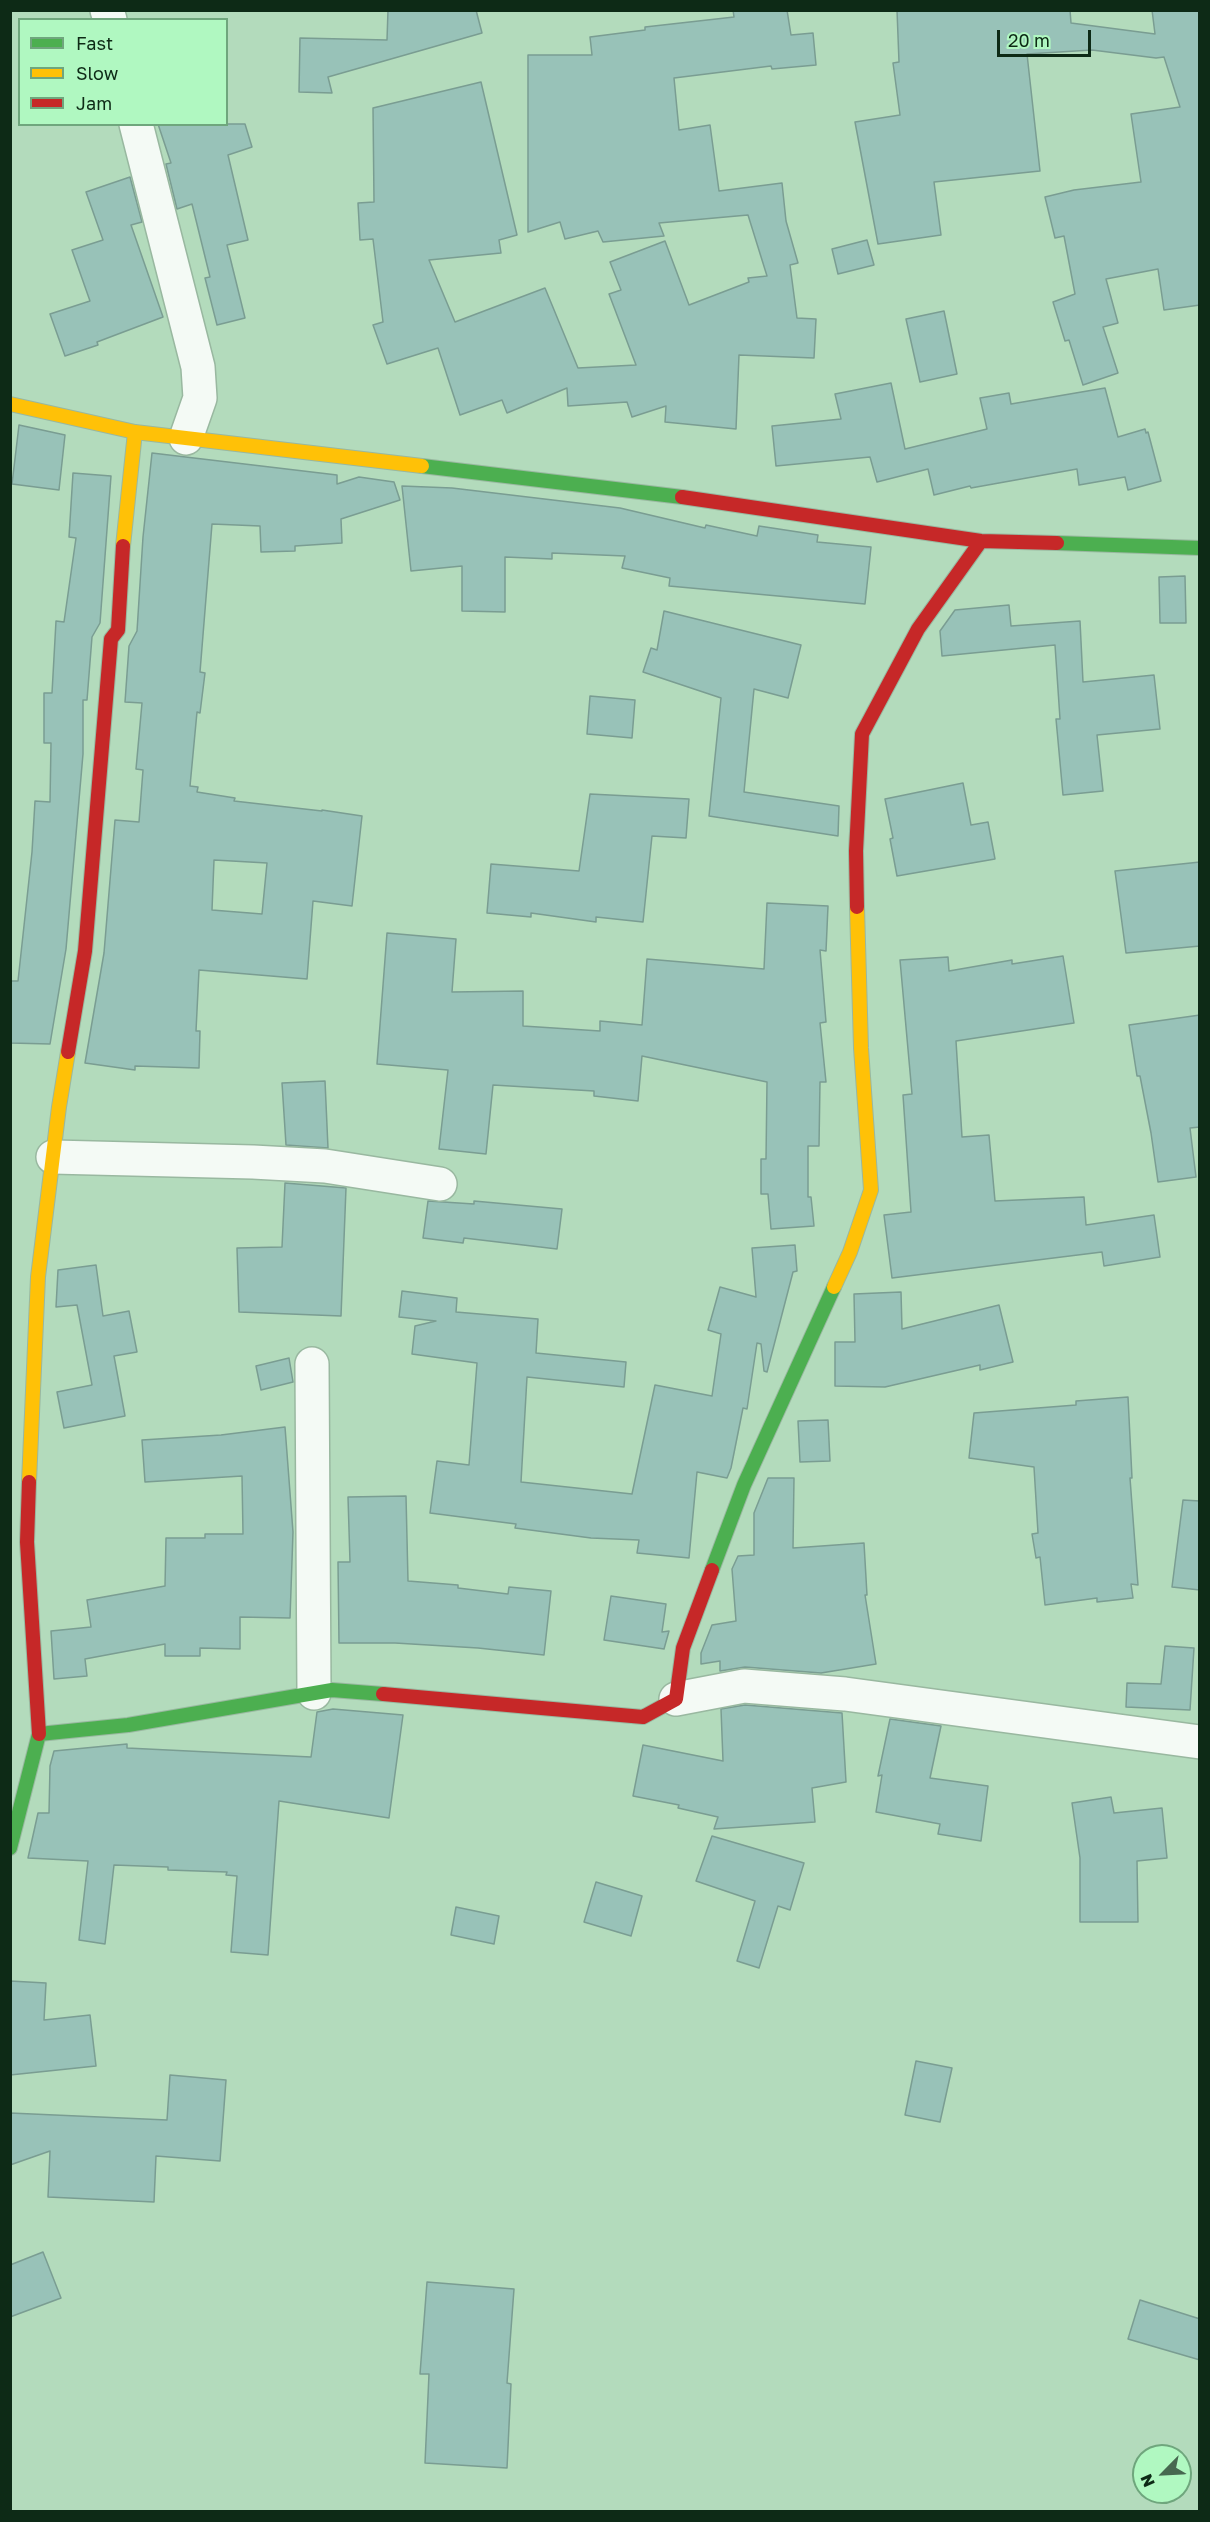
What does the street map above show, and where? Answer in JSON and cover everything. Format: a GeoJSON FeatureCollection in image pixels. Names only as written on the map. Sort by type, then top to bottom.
{"type":"FeatureCollection","features":[{"type":"Feature","properties":{"kind":"street"},"geometry":{"type":"LineString","coordinates":[[137,126],[198,367],[200,398],[186,438]]}},
{"type":"Feature","properties":{"kind":"street"},"geometry":{"type":"LineString","coordinates":[[10,404],[135,432],[719,501],[981,541],[1200,549]]}},
{"type":"Feature","properties":{"kind":"street"},"geometry":{"type":"LineString","coordinates":[[10,1848],[39,1734],[21,1443],[52,1157],[85,951],[111,639],[118,630],[124,535],[135,432]]}},
{"type":"Feature","properties":{"kind":"street"},"geometry":{"type":"LineString","coordinates":[[676,1699],[683,1648],[744,1485],[850,1252],[871,1190],[861,1048],[856,851],[862,734],[918,629],[981,541]]}},
{"type":"Feature","properties":{"kind":"street"},"geometry":{"type":"LineString","coordinates":[[52,1157],[325,1166],[440,1184]]}},
{"type":"Feature","properties":{"kind":"street"},"geometry":{"type":"LineString","coordinates":[[312,1364],[314,1693]]}},
{"type":"Feature","properties":{"kind":"street"},"geometry":{"type":"LineString","coordinates":[[39,1734],[128,1725],[332,1690],[643,1718],[676,1699],[744,1686],[845,1694],[1200,1742]]}},
{"type":"Feature","properties":{"kind":"building"},"geometry":{"type":"Polygon","coordinates":[[[388,10],[476,10],[482,33],[328,77],[332,93],[299,92],[300,38],[387,40],[388,10]]]}},
{"type":"Feature","properties":{"kind":"building"},"geometry":{"type":"Polygon","coordinates":[[[733,10],[787,10],[791,35],[813,33],[816,65],[772,69],[771,66],[674,78],[679,130],[710,125],[719,191],[782,183],[786,221],[798,263],[790,265],[797,318],[816,319],[814,358],[739,355],[736,429],[665,422],[666,406],[632,417],[627,402],[568,406],[567,388],[507,413],[502,400],[460,415],[438,348],[387,364],[373,325],[383,322],[373,239],[360,240],[358,203],[374,202],[373,108],[481,82],[517,235],[499,240],[501,253],[429,260],[455,322],[545,288],[578,368],[636,365],[609,294],[621,290],[610,262],[665,241],[689,305],[749,282],[748,278],[767,276],[748,215],[659,223],[664,236],[603,242],[598,231],[565,239],[560,222],[528,232],[528,55],[592,55],[590,37],[645,30],[645,27],[734,17],[733,10]]]}},
{"type":"Feature","properties":{"kind":"building"},"geometry":{"type":"Polygon","coordinates":[[[897,10],[1070,10],[1071,23],[1155,34],[1152,10],[1200,10],[1200,305],[1164,310],[1158,269],[1106,279],[1118,323],[1103,327],[1118,373],[1083,385],[1069,340],[1065,341],[1053,302],[1075,294],[1064,236],[1055,238],[1045,197],[1074,190],[1141,182],[1131,114],[1180,107],[1164,57],[1092,50],[1027,54],[1040,171],[934,182],[941,235],[878,244],[855,122],[900,115],[893,63],[899,62],[897,10]]]}},
{"type":"Feature","properties":{"kind":"building"},"geometry":{"type":"Polygon","coordinates":[[[245,124],[252,147],[228,155],[248,240],[227,245],[245,318],[217,325],[205,278],[210,277],[192,204],[177,209],[166,164],[171,163],[159,126],[245,124]]]}},
{"type":"Feature","properties":{"kind":"building"},"geometry":{"type":"Polygon","coordinates":[[[130,177],[142,222],[131,225],[163,317],[97,342],[98,345],[65,356],[50,314],[90,301],[72,250],[103,240],[86,192],[130,177]]]}},
{"type":"Feature","properties":{"kind":"building"},"geometry":{"type":"Polygon","coordinates":[[[867,240],[874,265],[838,274],[832,249],[867,240]]]}},
{"type":"Feature","properties":{"kind":"building"},"geometry":{"type":"Polygon","coordinates":[[[944,311],[957,374],[920,382],[906,319],[944,311]]]}},
{"type":"Feature","properties":{"kind":"building"},"geometry":{"type":"Polygon","coordinates":[[[891,383],[905,449],[987,429],[980,398],[1009,393],[1011,404],[1105,388],[1118,437],[1145,429],[1146,433],[1148,432],[1161,481],[1128,490],[1125,477],[1079,485],[1077,469],[971,488],[970,486],[934,495],[928,469],[877,482],[870,457],[776,466],[772,426],[841,419],[835,394],[891,383]]]}},
{"type":"Feature","properties":{"kind":"building"},"geometry":{"type":"Polygon","coordinates":[[[19,425],[65,435],[59,490],[12,484],[19,425]]]}},
{"type":"Feature","properties":{"kind":"building"},"geometry":{"type":"Polygon","coordinates":[[[152,453],[337,475],[337,484],[359,477],[394,482],[400,500],[341,519],[342,543],[295,546],[295,551],[261,552],[260,526],[212,524],[200,672],[205,673],[200,713],[197,712],[190,786],[198,787],[197,792],[235,798],[234,801],[362,816],[352,906],[313,901],[307,979],[199,970],[196,1031],[200,1031],[199,1068],[135,1066],[135,1070],[85,1063],[104,953],[115,820],[139,822],[143,770],[136,769],[142,703],[125,702],[129,646],[137,631],[143,537],[152,453]],[[214,860],[212,910],[262,914],[267,863],[214,860]]]}},
{"type":"Feature","properties":{"kind":"building"},"geometry":{"type":"Polygon","coordinates":[[[73,473],[111,476],[100,623],[92,637],[87,700],[83,700],[83,754],[66,949],[50,1044],[10,1043],[10,981],[18,981],[32,852],[35,801],[50,802],[51,743],[44,743],[44,693],[52,693],[56,621],[64,622],[76,538],[69,537],[73,473]]]}},
{"type":"Feature","properties":{"kind":"building"},"geometry":{"type":"Polygon","coordinates":[[[402,486],[452,488],[620,508],[705,528],[706,525],[757,536],[759,526],[818,535],[817,542],[871,547],[865,604],[669,586],[670,578],[622,568],[625,556],[552,553],[552,559],[505,557],[505,612],[462,611],[462,566],[411,571],[402,486]]]}},
{"type":"Feature","properties":{"kind":"building"},"geometry":{"type":"Polygon","coordinates":[[[1185,576],[1186,623],[1160,623],[1159,577],[1185,576]]]}},
{"type":"Feature","properties":{"kind":"building"},"geometry":{"type":"Polygon","coordinates":[[[1009,605],[1011,626],[1080,621],[1083,682],[1154,675],[1160,729],[1097,735],[1103,791],[1063,795],[1056,719],[1060,719],[1055,645],[942,656],[940,631],[955,610],[1009,605]]]}},
{"type":"Feature","properties":{"kind":"building"},"geometry":{"type":"Polygon","coordinates":[[[664,611],[801,645],[788,698],[754,689],[744,792],[839,806],[838,836],[709,816],[721,698],[643,672],[651,648],[657,650],[664,611]]]}},
{"type":"Feature","properties":{"kind":"building"},"geometry":{"type":"Polygon","coordinates":[[[590,696],[635,700],[632,738],[587,734],[590,696]]]}},
{"type":"Feature","properties":{"kind":"building"},"geometry":{"type":"Polygon","coordinates":[[[963,783],[971,825],[988,822],[995,859],[897,876],[890,839],[893,838],[885,799],[963,783]]]}},
{"type":"Feature","properties":{"kind":"building"},"geometry":{"type":"Polygon","coordinates":[[[590,794],[689,799],[686,838],[652,836],[643,922],[596,917],[596,922],[531,913],[531,917],[487,913],[491,864],[579,871],[590,794]]]}},
{"type":"Feature","properties":{"kind":"building"},"geometry":{"type":"Polygon","coordinates":[[[1200,862],[1200,946],[1126,953],[1115,871],[1200,862]]]}},
{"type":"Feature","properties":{"kind":"building"},"geometry":{"type":"Polygon","coordinates":[[[767,903],[828,906],[826,951],[820,950],[826,1022],[820,1023],[826,1082],[820,1082],[819,1146],[808,1146],[808,1197],[811,1197],[814,1226],[771,1229],[768,1194],[761,1194],[761,1159],[766,1159],[767,1082],[642,1056],[638,1101],[594,1096],[594,1091],[493,1085],[486,1154],[439,1149],[448,1070],[377,1064],[387,933],[456,939],[452,992],[523,991],[523,1026],[600,1031],[600,1021],[642,1025],[647,959],[764,969],[767,903]]]}},
{"type":"Feature","properties":{"kind":"building"},"geometry":{"type":"Polygon","coordinates":[[[1063,956],[1074,1023],[956,1041],[962,1137],[989,1135],[995,1201],[1084,1197],[1086,1225],[1154,1215],[1160,1257],[1104,1266],[1102,1252],[892,1278],[884,1215],[911,1212],[903,1095],[912,1094],[900,960],[948,957],[949,971],[1012,960],[1012,964],[1063,956]]]}},
{"type":"Feature","properties":{"kind":"building"},"geometry":{"type":"Polygon","coordinates":[[[1200,1015],[1200,1127],[1190,1128],[1196,1177],[1158,1182],[1151,1133],[1140,1076],[1137,1076],[1129,1025],[1200,1015]]]}},
{"type":"Feature","properties":{"kind":"building"},"geometry":{"type":"Polygon","coordinates":[[[325,1081],[328,1148],[286,1145],[282,1083],[325,1081]]]}},
{"type":"Feature","properties":{"kind":"building"},"geometry":{"type":"Polygon","coordinates":[[[285,1183],[346,1188],[341,1316],[239,1312],[237,1248],[282,1247],[285,1183]]]}},
{"type":"Feature","properties":{"kind":"building"},"geometry":{"type":"Polygon","coordinates":[[[428,1201],[474,1204],[474,1201],[562,1209],[557,1249],[464,1238],[463,1243],[423,1238],[428,1201]]]}},
{"type":"Feature","properties":{"kind":"building"},"geometry":{"type":"Polygon","coordinates":[[[795,1245],[797,1271],[793,1272],[767,1372],[764,1371],[761,1344],[757,1343],[747,1409],[743,1408],[727,1478],[697,1472],[689,1558],[637,1553],[639,1540],[591,1538],[515,1528],[516,1524],[430,1513],[437,1461],[469,1465],[477,1363],[412,1354],[415,1326],[436,1321],[399,1317],[402,1291],[457,1298],[456,1312],[538,1319],[536,1353],[626,1362],[624,1387],[527,1377],[521,1482],[632,1494],[655,1385],[712,1396],[721,1334],[708,1330],[720,1287],[756,1297],[752,1248],[795,1245]]]}},
{"type":"Feature","properties":{"kind":"building"},"geometry":{"type":"Polygon","coordinates":[[[96,1265],[103,1316],[129,1311],[137,1352],[114,1356],[125,1416],[64,1428],[57,1392],[92,1385],[77,1305],[56,1307],[58,1270],[96,1265]]]}},
{"type":"Feature","properties":{"kind":"building"},"geometry":{"type":"Polygon","coordinates":[[[901,1292],[902,1329],[999,1305],[1013,1362],[980,1370],[980,1365],[885,1387],[835,1386],[835,1342],[855,1342],[854,1294],[901,1292]]]}},
{"type":"Feature","properties":{"kind":"building"},"geometry":{"type":"Polygon","coordinates":[[[289,1358],[293,1382],[261,1390],[256,1366],[289,1358]]]}},
{"type":"Feature","properties":{"kind":"building"},"geometry":{"type":"Polygon","coordinates":[[[1128,1397],[1132,1478],[1130,1478],[1138,1585],[1131,1584],[1133,1598],[1097,1602],[1097,1598],[1045,1605],[1040,1557],[1036,1558],[1032,1534],[1038,1533],[1034,1467],[969,1458],[974,1413],[1076,1405],[1076,1401],[1128,1397]]]}},
{"type":"Feature","properties":{"kind":"building"},"geometry":{"type":"Polygon","coordinates":[[[828,1420],[830,1461],[800,1462],[798,1421],[828,1420]]]}},
{"type":"Feature","properties":{"kind":"building"},"geometry":{"type":"Polygon","coordinates":[[[285,1427],[293,1532],[290,1618],[240,1617],[240,1649],[200,1648],[200,1656],[165,1656],[165,1644],[85,1659],[87,1676],[54,1679],[51,1631],[91,1627],[87,1600],[165,1586],[166,1538],[205,1538],[205,1534],[243,1534],[242,1476],[145,1482],[142,1440],[221,1435],[285,1427]]]}},
{"type":"Feature","properties":{"kind":"building"},"geometry":{"type":"Polygon","coordinates":[[[768,1478],[794,1478],[793,1548],[864,1543],[867,1595],[865,1595],[876,1664],[821,1673],[745,1667],[720,1671],[720,1661],[701,1664],[701,1653],[712,1625],[736,1621],[732,1569],[738,1556],[754,1555],[754,1513],[768,1478]]]}},
{"type":"Feature","properties":{"kind":"building"},"geometry":{"type":"Polygon","coordinates":[[[406,1496],[408,1581],[458,1585],[458,1588],[508,1594],[509,1587],[551,1591],[544,1655],[395,1643],[339,1643],[338,1562],[350,1562],[348,1497],[406,1496]]]}},
{"type":"Feature","properties":{"kind":"building"},"geometry":{"type":"Polygon","coordinates":[[[1183,1500],[1200,1501],[1200,1590],[1172,1587],[1183,1500]]]}},
{"type":"Feature","properties":{"kind":"building"},"geometry":{"type":"Polygon","coordinates":[[[611,1596],[666,1604],[662,1632],[669,1631],[664,1649],[604,1640],[611,1596]]]}},
{"type":"Feature","properties":{"kind":"building"},"geometry":{"type":"Polygon","coordinates":[[[1165,1646],[1194,1648],[1190,1710],[1126,1707],[1127,1683],[1161,1684],[1165,1646]]]}},
{"type":"Feature","properties":{"kind":"building"},"geometry":{"type":"Polygon","coordinates":[[[745,1705],[842,1713],[846,1782],[812,1788],[815,1822],[714,1829],[718,1817],[678,1808],[679,1805],[633,1796],[643,1745],[723,1761],[721,1709],[745,1705]]]}},
{"type":"Feature","properties":{"kind":"building"},"geometry":{"type":"Polygon","coordinates":[[[333,1709],[403,1715],[389,1818],[279,1801],[268,1955],[231,1952],[237,1876],[226,1875],[227,1872],[168,1870],[168,1867],[114,1865],[105,1944],[79,1940],[88,1861],[28,1858],[38,1813],[49,1813],[50,1766],[54,1751],[127,1744],[127,1748],[311,1757],[317,1712],[333,1709]]]}},
{"type":"Feature","properties":{"kind":"building"},"geometry":{"type":"Polygon","coordinates":[[[890,1719],[941,1726],[930,1778],[988,1786],[981,1841],[938,1834],[940,1824],[876,1812],[882,1775],[878,1776],[890,1719]]]}},
{"type":"Feature","properties":{"kind":"building"},"geometry":{"type":"Polygon","coordinates":[[[1111,1797],[1114,1813],[1162,1808],[1167,1858],[1137,1861],[1138,1922],[1080,1922],[1080,1858],[1072,1803],[1111,1797]]]}},
{"type":"Feature","properties":{"kind":"building"},"geometry":{"type":"Polygon","coordinates":[[[712,1836],[804,1863],[790,1910],[778,1906],[759,1968],[737,1961],[755,1901],[696,1881],[712,1836]]]}},
{"type":"Feature","properties":{"kind":"building"},"geometry":{"type":"Polygon","coordinates":[[[596,1882],[642,1896],[631,1936],[584,1922],[596,1882]]]}},
{"type":"Feature","properties":{"kind":"building"},"geometry":{"type":"Polygon","coordinates":[[[456,1907],[499,1916],[494,1944],[451,1935],[456,1907]]]}},
{"type":"Feature","properties":{"kind":"building"},"geometry":{"type":"Polygon","coordinates":[[[10,1981],[46,1983],[44,2020],[90,2015],[96,2066],[10,2075],[10,1981]]]}},
{"type":"Feature","properties":{"kind":"building"},"geometry":{"type":"Polygon","coordinates":[[[916,2061],[952,2068],[940,2122],[905,2115],[916,2061]]]}},
{"type":"Feature","properties":{"kind":"building"},"geometry":{"type":"Polygon","coordinates":[[[170,2075],[226,2080],[220,2161],[156,2156],[154,2202],[48,2197],[50,2151],[10,2165],[10,2113],[167,2120],[170,2075]]]}},
{"type":"Feature","properties":{"kind":"building"},"geometry":{"type":"Polygon","coordinates":[[[43,2252],[61,2298],[10,2317],[10,2265],[43,2252]]]}},
{"type":"Feature","properties":{"kind":"building"},"geometry":{"type":"Polygon","coordinates":[[[427,2282],[514,2289],[507,2383],[511,2384],[507,2468],[425,2463],[429,2374],[420,2374],[427,2282]]]}},
{"type":"Feature","properties":{"kind":"building"},"geometry":{"type":"Polygon","coordinates":[[[1140,2300],[1200,2319],[1200,2360],[1128,2339],[1140,2300]]]}},
{"type":"Feature","properties":{"kind":"traffic: fast"},"geometry":{"type":"LineString","coordinates":[[422,466],[682,497]]}},
{"type":"Feature","properties":{"kind":"traffic: fast"},"geometry":{"type":"LineString","coordinates":[[1057,543],[1200,548]]}},
{"type":"Feature","properties":{"kind":"traffic: fast"},"geometry":{"type":"LineString","coordinates":[[712,1570],[744,1485],[834,1287]]}},
{"type":"Feature","properties":{"kind":"traffic: fast"},"geometry":{"type":"LineString","coordinates":[[10,1848],[39,1734],[128,1725],[332,1690],[383,1694]]}},
{"type":"Feature","properties":{"kind":"traffic: slow"},"geometry":{"type":"LineString","coordinates":[[10,404],[135,432],[422,466]]}},
{"type":"Feature","properties":{"kind":"traffic: slow"},"geometry":{"type":"LineString","coordinates":[[123,546],[135,432]]}},
{"type":"Feature","properties":{"kind":"traffic: slow"},"geometry":{"type":"LineString","coordinates":[[834,1287],[850,1252],[871,1190],[861,1048],[857,907]]}},
{"type":"Feature","properties":{"kind":"traffic: slow"},"geometry":{"type":"LineString","coordinates":[[29,1482],[38,1277],[68,1052]]}},
{"type":"Feature","properties":{"kind":"traffic: jam"},"geometry":{"type":"LineString","coordinates":[[682,497],[981,541],[1057,543]]}},
{"type":"Feature","properties":{"kind":"traffic: jam"},"geometry":{"type":"LineString","coordinates":[[857,907],[856,851],[862,734],[918,629],[981,541]]}},
{"type":"Feature","properties":{"kind":"traffic: jam"},"geometry":{"type":"LineString","coordinates":[[68,1052],[85,951],[111,639],[118,630],[123,546]]}},
{"type":"Feature","properties":{"kind":"traffic: jam"},"geometry":{"type":"LineString","coordinates":[[29,1482],[27,1542],[39,1734]]}},
{"type":"Feature","properties":{"kind":"traffic: jam"},"geometry":{"type":"LineString","coordinates":[[383,1694],[643,1717],[676,1699],[683,1648],[712,1570]]}}]}
